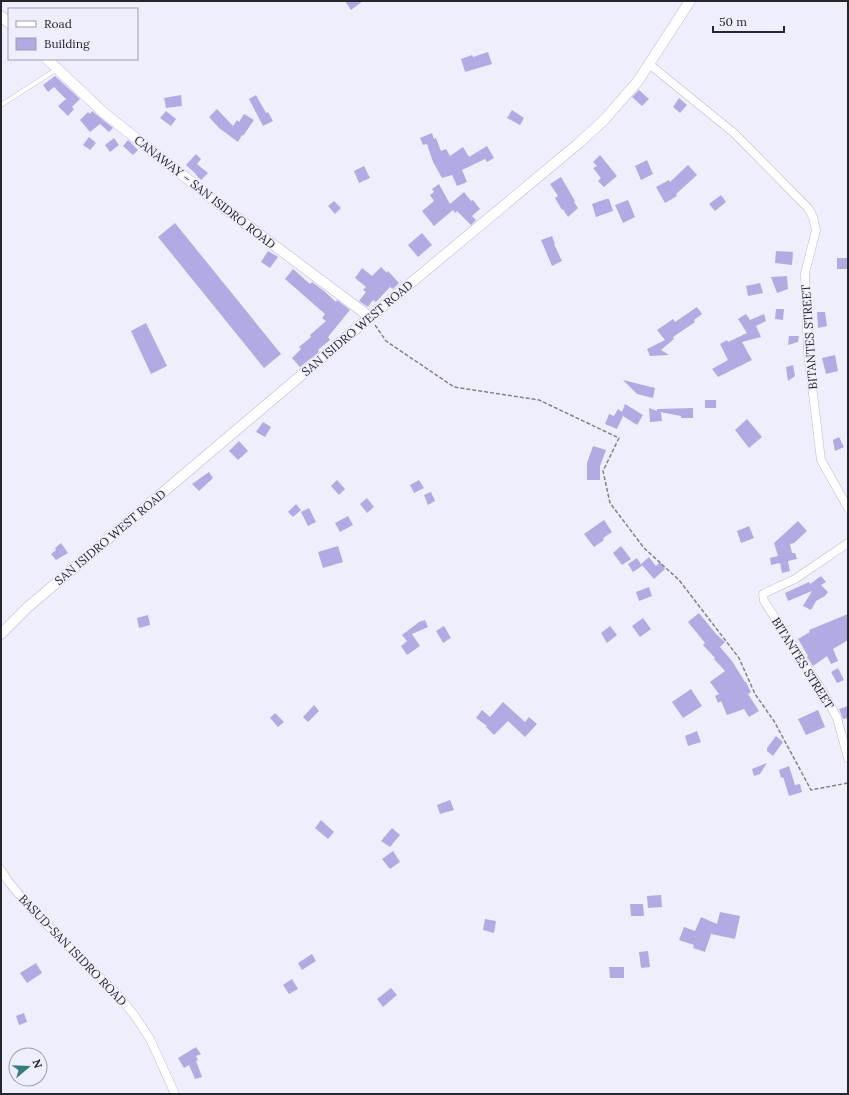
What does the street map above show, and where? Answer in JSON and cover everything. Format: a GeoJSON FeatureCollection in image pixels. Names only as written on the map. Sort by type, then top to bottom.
{"type":"FeatureCollection","features":[{"type":"Feature","properties":{"kind":"street","name":"SAN ISIDRO WEST ROAD"},"geometry":{"type":"LineString","coordinates":[[1,634],[28,607],[599,125],[638,81],[690,1]]}},
{"type":"Feature","properties":{"kind":"street","name":"CANAWAY – SAN ISIDRO ROAD"},"geometry":{"type":"LineString","coordinates":[[48,60],[104,113],[223,207],[370,317]]}},
{"type":"Feature","properties":{"kind":"street","name":"BITANTES STREET"},"geometry":{"type":"LineString","coordinates":[[649,64],[734,132],[808,208],[814,217],[816,230],[805,273],[808,353],[821,460],[848,508]]}},
{"type":"Feature","properties":{"kind":"street","name":"BITANTES STREET"},"geometry":{"type":"LineString","coordinates":[[848,543],[795,579],[764,594],[764,601],[823,692],[837,718],[848,758]]}},
{"type":"Feature","properties":{"kind":"street","name":"BASUD-SAN ISIDRO ROAD"},"geometry":{"type":"LineString","coordinates":[[1,870],[8,881],[33,911],[117,994],[135,1016],[150,1039],[175,1094]]}},
{"type":"Feature","properties":{"kind":"lane"},"geometry":{"type":"LineString","coordinates":[[1,105],[57,68]]}},
{"type":"Feature","properties":{"kind":"path"},"geometry":{"type":"LineString","coordinates":[[370,317],[386,341],[454,387],[539,400],[619,438],[603,471],[610,504],[644,548],[679,580],[739,658],[754,694],[774,721],[811,790],[848,783]]}},
{"type":"Feature","properties":{"kind":"building"},"geometry":{"type":"Polygon","coordinates":[[[345,1],[363,1],[351,10],[345,1]]]}},
{"type":"Feature","properties":{"kind":"building"},"geometry":{"type":"Polygon","coordinates":[[[488,52],[492,64],[465,72],[461,59],[488,52]]]}},
{"type":"Feature","properties":{"kind":"building"},"geometry":{"type":"Polygon","coordinates":[[[55,76],[80,99],[72,107],[74,109],[68,116],[58,106],[66,99],[54,87],[48,92],[43,85],[55,76]]]}},
{"type":"Feature","properties":{"kind":"building"},"geometry":{"type":"Polygon","coordinates":[[[639,90],[649,99],[642,106],[632,97],[639,90]]]}},
{"type":"Feature","properties":{"kind":"building"},"geometry":{"type":"Polygon","coordinates":[[[181,95],[182,106],[166,108],[164,98],[181,95]]]}},
{"type":"Feature","properties":{"kind":"building"},"geometry":{"type":"Polygon","coordinates":[[[256,95],[266,113],[268,112],[273,121],[263,126],[249,99],[256,95]]]}},
{"type":"Feature","properties":{"kind":"building"},"geometry":{"type":"Polygon","coordinates":[[[679,98],[687,105],[680,113],[673,107],[679,98]]]}},
{"type":"Feature","properties":{"kind":"building"},"geometry":{"type":"Polygon","coordinates":[[[217,109],[233,126],[237,120],[239,122],[244,114],[254,120],[238,142],[219,128],[209,117],[217,109]]]}},
{"type":"Feature","properties":{"kind":"building"},"geometry":{"type":"Polygon","coordinates":[[[512,110],[524,118],[520,125],[507,118],[512,110]]]}},
{"type":"Feature","properties":{"kind":"building"},"geometry":{"type":"Polygon","coordinates":[[[92,111],[113,128],[109,132],[100,124],[90,132],[80,120],[88,112],[90,114],[92,111]]]}},
{"type":"Feature","properties":{"kind":"building"},"geometry":{"type":"Polygon","coordinates":[[[166,111],[176,119],[171,126],[160,118],[166,111]]]}},
{"type":"Feature","properties":{"kind":"building"},"geometry":{"type":"Polygon","coordinates":[[[432,133],[434,139],[436,138],[441,151],[446,149],[450,156],[463,147],[469,157],[487,146],[494,158],[487,162],[485,159],[462,170],[467,182],[457,186],[452,175],[442,178],[433,162],[427,144],[423,145],[420,138],[432,133]]]}},
{"type":"Feature","properties":{"kind":"building"},"geometry":{"type":"Polygon","coordinates":[[[89,137],[96,143],[90,150],[83,145],[89,137]]]}},
{"type":"Feature","properties":{"kind":"building"},"geometry":{"type":"Polygon","coordinates":[[[114,138],[119,145],[110,152],[105,145],[114,138]]]}},
{"type":"Feature","properties":{"kind":"building"},"geometry":{"type":"Polygon","coordinates":[[[128,140],[138,150],[133,155],[123,146],[128,140]]]}},
{"type":"Feature","properties":{"kind":"building"},"geometry":{"type":"Polygon","coordinates":[[[196,154],[201,159],[197,164],[208,173],[201,180],[186,165],[196,154]]]}},
{"type":"Feature","properties":{"kind":"building"},"geometry":{"type":"Polygon","coordinates":[[[600,155],[617,176],[604,187],[598,181],[601,178],[593,168],[597,166],[593,162],[600,155]]]}},
{"type":"Feature","properties":{"kind":"building"},"geometry":{"type":"Polygon","coordinates":[[[647,160],[653,174],[641,180],[635,166],[647,160]]]}},
{"type":"Feature","properties":{"kind":"building"},"geometry":{"type":"Polygon","coordinates":[[[688,165],[697,175],[676,194],[677,196],[665,203],[656,187],[669,180],[670,182],[688,165]]]}},
{"type":"Feature","properties":{"kind":"building"},"geometry":{"type":"Polygon","coordinates":[[[364,166],[370,178],[359,183],[354,171],[364,166]]]}},
{"type":"Feature","properties":{"kind":"building"},"geometry":{"type":"Polygon","coordinates":[[[561,177],[578,208],[568,217],[555,198],[558,196],[550,184],[561,177]]]}},
{"type":"Feature","properties":{"kind":"building"},"geometry":{"type":"Polygon","coordinates":[[[439,184],[450,204],[464,192],[471,201],[473,200],[480,209],[472,216],[476,220],[471,225],[457,211],[455,213],[453,210],[434,226],[422,211],[434,201],[430,195],[434,192],[432,189],[439,184]]]}},
{"type":"Feature","properties":{"kind":"building"},"geometry":{"type":"Polygon","coordinates":[[[721,195],[726,202],[715,211],[709,204],[721,195]]]}},
{"type":"Feature","properties":{"kind":"building"},"geometry":{"type":"Polygon","coordinates":[[[609,199],[613,211],[596,217],[592,204],[609,199]]]}},
{"type":"Feature","properties":{"kind":"building"},"geometry":{"type":"Polygon","coordinates":[[[628,200],[635,217],[623,223],[615,205],[628,200]]]}},
{"type":"Feature","properties":{"kind":"building"},"geometry":{"type":"Polygon","coordinates":[[[334,201],[341,208],[335,214],[328,206],[334,201]]]}},
{"type":"Feature","properties":{"kind":"building"},"geometry":{"type":"Polygon","coordinates":[[[175,223],[281,354],[264,368],[158,237],[175,223]]]}},
{"type":"Feature","properties":{"kind":"building"},"geometry":{"type":"Polygon","coordinates":[[[422,233],[432,245],[418,257],[408,245],[422,233]]]}},
{"type":"Feature","properties":{"kind":"building"},"geometry":{"type":"Polygon","coordinates":[[[552,236],[562,261],[552,266],[541,240],[552,236]]]}},
{"type":"Feature","properties":{"kind":"building"},"geometry":{"type":"Polygon","coordinates":[[[268,251],[278,257],[270,268],[261,262],[268,251]]]}},
{"type":"Feature","properties":{"kind":"building"},"geometry":{"type":"Polygon","coordinates":[[[776,251],[793,252],[792,265],[775,263],[776,251]]]}},
{"type":"Feature","properties":{"kind":"building"},"geometry":{"type":"Polygon","coordinates":[[[837,258],[848,258],[848,269],[837,269],[837,258]]]}},
{"type":"Feature","properties":{"kind":"building"},"geometry":{"type":"Polygon","coordinates":[[[381,267],[387,273],[388,271],[399,283],[393,289],[390,287],[376,302],[373,300],[368,307],[359,301],[366,292],[363,290],[366,287],[355,278],[362,268],[372,276],[381,267]]]}},
{"type":"Feature","properties":{"kind":"building"},"geometry":{"type":"Polygon","coordinates":[[[293,269],[310,284],[312,282],[336,302],[337,300],[350,310],[328,337],[330,340],[318,350],[319,352],[300,367],[292,358],[301,349],[299,347],[311,337],[310,335],[326,321],[322,318],[325,314],[285,279],[293,269]]]}},
{"type":"Feature","properties":{"kind":"building"},"geometry":{"type":"Polygon","coordinates":[[[787,276],[788,289],[777,293],[771,277],[787,276]]]}},
{"type":"Feature","properties":{"kind":"building"},"geometry":{"type":"Polygon","coordinates":[[[760,283],[763,293],[748,296],[746,286],[760,283]]]}},
{"type":"Feature","properties":{"kind":"building"},"geometry":{"type":"Polygon","coordinates":[[[697,307],[702,314],[694,320],[695,322],[673,337],[674,339],[661,350],[669,355],[650,356],[647,349],[665,340],[657,330],[673,319],[675,322],[697,307]]]}},
{"type":"Feature","properties":{"kind":"building"},"geometry":{"type":"Polygon","coordinates":[[[776,309],[784,309],[783,320],[775,319],[776,309]]]}},
{"type":"Feature","properties":{"kind":"building"},"geometry":{"type":"Polygon","coordinates":[[[817,312],[825,312],[827,326],[818,328],[817,312]]]}},
{"type":"Feature","properties":{"kind":"building"},"geometry":{"type":"Polygon","coordinates":[[[746,314],[750,320],[764,314],[766,321],[756,326],[761,337],[742,342],[752,360],[718,377],[712,369],[728,360],[720,344],[747,333],[738,319],[746,314]]]}},
{"type":"Feature","properties":{"kind":"building"},"geometry":{"type":"Polygon","coordinates":[[[146,323],[167,366],[151,374],[131,331],[146,323]]]}},
{"type":"Feature","properties":{"kind":"building"},"geometry":{"type":"Polygon","coordinates":[[[789,336],[799,336],[798,342],[788,345],[789,336]]]}},
{"type":"Feature","properties":{"kind":"building"},"geometry":{"type":"Polygon","coordinates":[[[835,355],[838,371],[826,374],[822,358],[835,355]]]}},
{"type":"Feature","properties":{"kind":"building"},"geometry":{"type":"Polygon","coordinates":[[[793,365],[795,376],[788,381],[786,367],[793,365]]]}},
{"type":"Feature","properties":{"kind":"building"},"geometry":{"type":"Polygon","coordinates":[[[623,380],[655,388],[653,398],[637,394],[623,380]]]}},
{"type":"Feature","properties":{"kind":"building"},"geometry":{"type":"Polygon","coordinates":[[[705,400],[716,400],[716,408],[705,408],[705,400]]]}},
{"type":"Feature","properties":{"kind":"building"},"geometry":{"type":"Polygon","coordinates":[[[625,404],[643,415],[637,425],[623,416],[617,429],[605,424],[609,414],[614,416],[618,409],[622,412],[625,404]]]}},
{"type":"Feature","properties":{"kind":"building"},"geometry":{"type":"Polygon","coordinates":[[[649,408],[657,411],[657,409],[693,408],[693,418],[681,418],[681,416],[660,412],[662,421],[650,422],[649,408]]]}},
{"type":"Feature","properties":{"kind":"building"},"geometry":{"type":"Polygon","coordinates":[[[747,419],[762,437],[749,448],[735,430],[747,419]]]}},
{"type":"Feature","properties":{"kind":"building"},"geometry":{"type":"Polygon","coordinates":[[[263,422],[271,427],[265,437],[256,432],[263,422]]]}},
{"type":"Feature","properties":{"kind":"building"},"geometry":{"type":"Polygon","coordinates":[[[839,437],[844,447],[835,451],[833,440],[839,437]]]}},
{"type":"Feature","properties":{"kind":"building"},"geometry":{"type":"Polygon","coordinates":[[[239,441],[248,451],[238,460],[229,451],[239,441]]]}},
{"type":"Feature","properties":{"kind":"building"},"geometry":{"type":"Polygon","coordinates":[[[593,446],[606,450],[600,466],[600,480],[587,480],[587,463],[593,446]]]}},
{"type":"Feature","properties":{"kind":"building"},"geometry":{"type":"Polygon","coordinates":[[[209,472],[213,478],[199,491],[192,484],[209,472]]]}},
{"type":"Feature","properties":{"kind":"building"},"geometry":{"type":"Polygon","coordinates":[[[337,480],[345,489],[339,495],[331,486],[337,480]]]}},
{"type":"Feature","properties":{"kind":"building"},"geometry":{"type":"Polygon","coordinates":[[[419,480],[424,488],[414,493],[410,485],[419,480]]]}},
{"type":"Feature","properties":{"kind":"building"},"geometry":{"type":"Polygon","coordinates":[[[431,492],[435,501],[428,505],[424,495],[431,492]]]}},
{"type":"Feature","properties":{"kind":"building"},"geometry":{"type":"Polygon","coordinates":[[[367,498],[374,507],[367,513],[360,504],[367,498]]]}},
{"type":"Feature","properties":{"kind":"building"},"geometry":{"type":"Polygon","coordinates":[[[296,504],[301,510],[293,517],[288,512],[296,504]]]}},
{"type":"Feature","properties":{"kind":"building"},"geometry":{"type":"Polygon","coordinates":[[[309,508],[316,522],[308,526],[301,512],[309,508]]]}},
{"type":"Feature","properties":{"kind":"building"},"geometry":{"type":"Polygon","coordinates":[[[348,516],[353,525],[340,532],[335,523],[348,516]]]}},
{"type":"Feature","properties":{"kind":"building"},"geometry":{"type":"Polygon","coordinates":[[[604,520],[612,532],[594,547],[584,534],[604,520]]]}},
{"type":"Feature","properties":{"kind":"building"},"geometry":{"type":"Polygon","coordinates":[[[798,521],[807,531],[794,543],[790,544],[792,553],[795,553],[797,559],[788,561],[790,571],[782,573],[780,563],[771,565],[770,558],[778,556],[774,543],[798,521]]]}},
{"type":"Feature","properties":{"kind":"building"},"geometry":{"type":"Polygon","coordinates":[[[749,526],[754,538],[741,543],[737,531],[749,526]]]}},
{"type":"Feature","properties":{"kind":"building"},"geometry":{"type":"Polygon","coordinates":[[[61,543],[68,553],[56,560],[51,554],[61,543]]]}},
{"type":"Feature","properties":{"kind":"building"},"geometry":{"type":"Polygon","coordinates":[[[338,546],[343,562],[323,568],[318,552],[338,546]]]}},
{"type":"Feature","properties":{"kind":"building"},"geometry":{"type":"Polygon","coordinates":[[[621,546],[631,559],[622,565],[613,553],[621,546]]]}},
{"type":"Feature","properties":{"kind":"building"},"geometry":{"type":"Polygon","coordinates":[[[649,557],[656,566],[660,562],[665,569],[654,579],[641,564],[649,557]]]}},
{"type":"Feature","properties":{"kind":"building"},"geometry":{"type":"Polygon","coordinates":[[[637,558],[642,566],[633,572],[628,564],[637,558]]]}},
{"type":"Feature","properties":{"kind":"building"},"geometry":{"type":"Polygon","coordinates":[[[821,576],[826,582],[821,585],[828,592],[825,596],[816,601],[811,610],[803,606],[812,591],[788,601],[785,593],[809,582],[810,584],[821,576]]]}},
{"type":"Feature","properties":{"kind":"building"},"geometry":{"type":"Polygon","coordinates":[[[649,587],[652,596],[639,601],[636,592],[649,587]]]}},
{"type":"Feature","properties":{"kind":"building"},"geometry":{"type":"Polygon","coordinates":[[[699,613],[716,634],[725,642],[720,647],[732,661],[751,692],[748,694],[759,711],[749,717],[744,709],[727,715],[721,701],[718,703],[715,696],[719,694],[710,682],[725,671],[703,645],[705,643],[688,622],[699,613]]]}},
{"type":"Feature","properties":{"kind":"building"},"geometry":{"type":"Polygon","coordinates":[[[848,614],[848,640],[833,649],[838,661],[831,664],[827,656],[813,666],[798,639],[810,632],[809,630],[848,614]]]}},
{"type":"Feature","properties":{"kind":"building"},"geometry":{"type":"Polygon","coordinates":[[[148,615],[150,625],[139,628],[137,618],[148,615]]]}},
{"type":"Feature","properties":{"kind":"building"},"geometry":{"type":"Polygon","coordinates":[[[643,618],[651,629],[640,637],[632,626],[643,618]]]}},
{"type":"Feature","properties":{"kind":"building"},"geometry":{"type":"Polygon","coordinates":[[[425,620],[428,627],[412,634],[420,646],[407,655],[401,646],[407,641],[402,635],[419,622],[425,620]]]}},
{"type":"Feature","properties":{"kind":"building"},"geometry":{"type":"Polygon","coordinates":[[[444,626],[451,638],[443,643],[436,631],[444,626]]]}},
{"type":"Feature","properties":{"kind":"building"},"geometry":{"type":"Polygon","coordinates":[[[610,626],[617,635],[607,643],[601,633],[610,626]]]}},
{"type":"Feature","properties":{"kind":"building"},"geometry":{"type":"Polygon","coordinates":[[[838,668],[844,680],[837,683],[831,672],[838,668]]]}},
{"type":"Feature","properties":{"kind":"building"},"geometry":{"type":"Polygon","coordinates":[[[691,689],[702,706],[683,718],[672,702],[691,689]]]}},
{"type":"Feature","properties":{"kind":"building"},"geometry":{"type":"Polygon","coordinates":[[[503,702],[525,722],[529,717],[537,724],[525,737],[508,721],[494,735],[486,727],[487,726],[476,718],[482,710],[490,717],[503,702]]]}},
{"type":"Feature","properties":{"kind":"building"},"geometry":{"type":"Polygon","coordinates":[[[314,705],[319,711],[308,722],[303,717],[314,705]]]}},
{"type":"Feature","properties":{"kind":"building"},"geometry":{"type":"Polygon","coordinates":[[[848,706],[848,718],[843,719],[839,709],[848,706]]]}},
{"type":"Feature","properties":{"kind":"building"},"geometry":{"type":"Polygon","coordinates":[[[818,710],[825,727],[806,735],[798,719],[818,710]]]}},
{"type":"Feature","properties":{"kind":"building"},"geometry":{"type":"Polygon","coordinates":[[[275,713],[284,722],[278,727],[270,718],[275,713]]]}},
{"type":"Feature","properties":{"kind":"building"},"geometry":{"type":"Polygon","coordinates":[[[697,731],[701,742],[688,746],[685,736],[697,731]]]}},
{"type":"Feature","properties":{"kind":"building"},"geometry":{"type":"Polygon","coordinates":[[[776,736],[783,742],[773,756],[767,751],[767,748],[776,736]]]}},
{"type":"Feature","properties":{"kind":"building"},"geometry":{"type":"Polygon","coordinates":[[[767,763],[760,774],[754,776],[752,769],[767,763]]]}},
{"type":"Feature","properties":{"kind":"building"},"geometry":{"type":"Polygon","coordinates":[[[789,766],[795,785],[800,784],[802,792],[789,796],[783,777],[781,778],[779,770],[789,766]]]}},
{"type":"Feature","properties":{"kind":"building"},"geometry":{"type":"Polygon","coordinates":[[[450,800],[454,810],[440,814],[437,805],[450,800]]]}},
{"type":"Feature","properties":{"kind":"building"},"geometry":{"type":"Polygon","coordinates":[[[321,820],[334,832],[328,839],[315,828],[321,820]]]}},
{"type":"Feature","properties":{"kind":"building"},"geometry":{"type":"Polygon","coordinates":[[[392,828],[400,835],[390,847],[381,841],[392,828]]]}},
{"type":"Feature","properties":{"kind":"building"},"geometry":{"type":"Polygon","coordinates":[[[393,851],[400,862],[390,869],[382,859],[393,851]]]}},
{"type":"Feature","properties":{"kind":"building"},"geometry":{"type":"Polygon","coordinates":[[[661,895],[662,907],[648,908],[647,896],[661,895]]]}},
{"type":"Feature","properties":{"kind":"building"},"geometry":{"type":"Polygon","coordinates":[[[630,904],[643,904],[644,916],[631,916],[630,904]]]}},
{"type":"Feature","properties":{"kind":"building"},"geometry":{"type":"Polygon","coordinates":[[[720,912],[740,916],[735,939],[711,934],[705,952],[693,948],[694,945],[679,940],[684,927],[695,931],[701,917],[717,924],[720,912]]]}},
{"type":"Feature","properties":{"kind":"building"},"geometry":{"type":"Polygon","coordinates":[[[485,919],[496,921],[494,933],[483,930],[485,919]]]}},
{"type":"Feature","properties":{"kind":"building"},"geometry":{"type":"Polygon","coordinates":[[[648,951],[650,967],[641,968],[639,952],[648,951]]]}},
{"type":"Feature","properties":{"kind":"building"},"geometry":{"type":"Polygon","coordinates":[[[312,954],[316,961],[302,970],[298,963],[312,954]]]}},
{"type":"Feature","properties":{"kind":"building"},"geometry":{"type":"Polygon","coordinates":[[[36,963],[42,973],[27,983],[20,973],[36,963]]]}},
{"type":"Feature","properties":{"kind":"building"},"geometry":{"type":"Polygon","coordinates":[[[609,967],[624,967],[624,978],[610,978],[609,967]]]}},
{"type":"Feature","properties":{"kind":"building"},"geometry":{"type":"Polygon","coordinates":[[[292,979],[298,989],[289,994],[283,985],[292,979]]]}},
{"type":"Feature","properties":{"kind":"building"},"geometry":{"type":"Polygon","coordinates":[[[391,988],[397,995],[383,1007],[377,999],[391,988]]]}},
{"type":"Feature","properties":{"kind":"building"},"geometry":{"type":"Polygon","coordinates":[[[24,1013],[27,1022],[19,1025],[16,1016],[24,1013]]]}},
{"type":"Feature","properties":{"kind":"building"},"geometry":{"type":"Polygon","coordinates":[[[196,1047],[201,1054],[196,1056],[198,1060],[196,1061],[202,1077],[195,1079],[189,1065],[184,1068],[178,1058],[196,1047]]]}}]}
